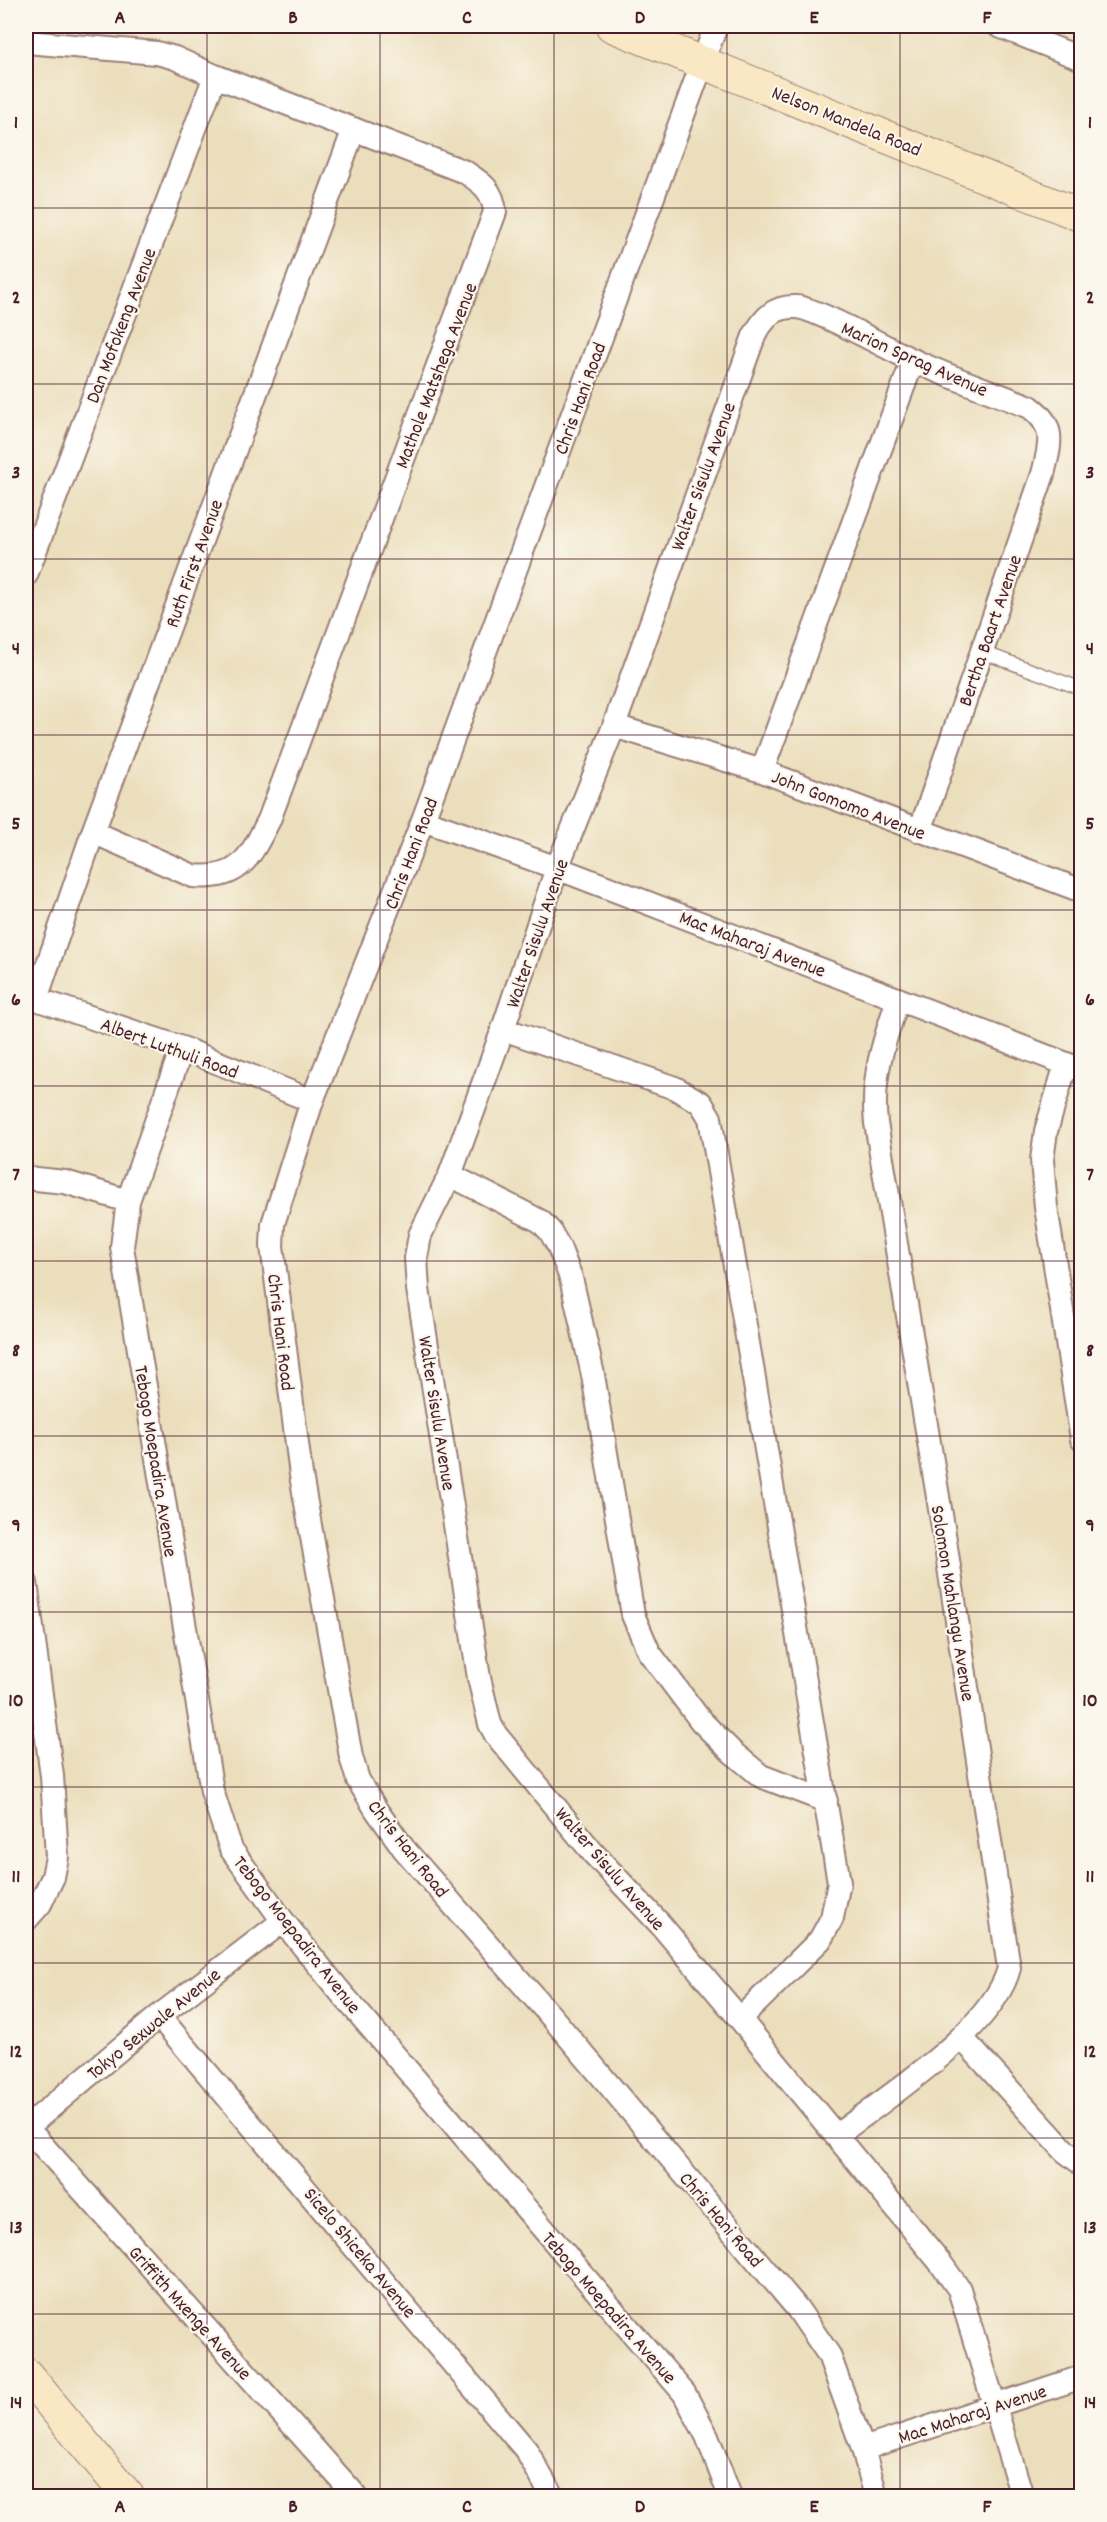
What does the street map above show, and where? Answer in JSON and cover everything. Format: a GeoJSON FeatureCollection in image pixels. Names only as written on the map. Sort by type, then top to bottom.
{"type":"FeatureCollection","features":[{"type":"Feature","properties":{"kind":"street","name":"Nelson Mandela Road"},"geometry":{"type":"LineString","coordinates":[[612,26],[1082,216]]}},
{"type":"Feature","properties":{"kind":"street","name":"Chris Hani Road"},"geometry":{"type":"LineString","coordinates":[[716,26],[423,820],[312,1101],[273,1224],[272,1246],[301,1475],[351,1757],[358,1780],[376,1811],[404,1849],[556,2022],[797,2308],[829,2355],[863,2449],[876,2496]]}},
{"type":"Feature","properties":{"kind":"street"},"geometry":{"type":"LineString","coordinates":[[999,26],[1052,35],[1082,59]]}},
{"type":"Feature","properties":{"kind":"street","name":"Mathole Matshega Avenue"},"geometry":{"type":"LineString","coordinates":[[26,42],[157,53],[175,58],[215,76],[465,172],[480,182],[494,201],[495,212],[269,820],[256,844],[241,864],[226,875],[192,876],[93,832]]}},
{"type":"Feature","properties":{"kind":"street","name":"Dan Mofokeng Avenue"},"geometry":{"type":"LineString","coordinates":[[26,575],[215,76]]}},
{"type":"Feature","properties":{"kind":"street","name":"Ruth First Avenue"},"geometry":{"type":"LineString","coordinates":[[31,1000],[354,129]]}},
{"type":"Feature","properties":{"kind":"street","name":"Marion Sprag Avenue"},"geometry":{"type":"LineString","coordinates":[[772,312],[799,307],[913,360],[1030,407],[1043,417],[1048,428]]}},
{"type":"Feature","properties":{"kind":"street","name":"Walter Sisulu Avenue"},"geometry":{"type":"LineString","coordinates":[[772,312],[763,320],[754,336],[614,726],[557,868],[503,1029],[450,1175],[420,1235],[416,1258],[418,1289],[480,1678],[490,1724],[496,1735],[594,1854],[660,1924],[740,2019],[939,2261],[959,2289],[1022,2496]]}},
{"type":"Feature","properties":{"kind":"street"},"geometry":{"type":"LineString","coordinates":[[762,771],[913,360]]}},
{"type":"Feature","properties":{"kind":"street","name":"Bertha Baart Avenue"},"geometry":{"type":"LineString","coordinates":[[920,831],[1042,474],[1050,439],[1048,428]]}},
{"type":"Feature","properties":{"kind":"street","name":"John Gomomo Avenue"},"geometry":{"type":"LineString","coordinates":[[614,726],[762,771],[1082,891]]}},
{"type":"Feature","properties":{"kind":"street","name":"Mac Maharaj Avenue"},"geometry":{"type":"LineString","coordinates":[[423,820],[557,868],[1074,1067]]}},
{"type":"Feature","properties":{"kind":"street","name":"Solomon Mahlangu Avenue"},"geometry":{"type":"LineString","coordinates":[[836,2136],[962,2038],[996,2000],[1006,1981],[1009,1953],[876,1123],[874,1082],[879,1056],[898,999]]}},
{"type":"Feature","properties":{"kind":"street","name":"Albert Luthuli Road"},"geometry":{"type":"LineString","coordinates":[[31,1000],[182,1048],[312,1101]]}},
{"type":"Feature","properties":{"kind":"street"},"geometry":{"type":"LineString","coordinates":[[503,1029],[675,1088],[701,1103],[710,1118],[839,1882],[832,1918],[820,1940],[740,2019]]}},
{"type":"Feature","properties":{"kind":"street","name":"Tebogo Moepadira Avenue"},"geometry":{"type":"LineString","coordinates":[[182,1048],[128,1200],[122,1247],[212,1791],[231,1849],[283,1921],[337,1988],[684,2393],[707,2436],[730,2496]]}},
{"type":"Feature","properties":{"kind":"street"},"geometry":{"type":"LineString","coordinates":[[1074,1067],[1046,1131],[1042,1160],[1046,1207],[1082,1439]]}},
{"type":"Feature","properties":{"kind":"street"},"geometry":{"type":"LineString","coordinates":[[450,1175],[540,1221],[550,1231],[559,1247],[571,1278],[592,1375],[633,1615],[649,1652],[701,1721],[732,1752],[761,1776],[826,1801]]}},
{"type":"Feature","properties":{"kind":"street"},"geometry":{"type":"LineString","coordinates":[[26,1178],[65,1182],[128,1200]]}},
{"type":"Feature","properties":{"kind":"street"},"geometry":{"type":"LineString","coordinates":[[26,1583],[52,1776],[57,1857],[53,1877],[40,1904],[26,1920]]}},
{"type":"Feature","properties":{"kind":"street","name":"Tokyo Sexwale Avenue"},"geometry":{"type":"LineString","coordinates":[[26,2128],[159,2016],[283,1921]]}},
{"type":"Feature","properties":{"kind":"street","name":"Sicelo Shiceka Avenue"},"geometry":{"type":"LineString","coordinates":[[159,2016],[526,2450],[552,2496]]}},
{"type":"Feature","properties":{"kind":"street"},"geometry":{"type":"LineString","coordinates":[[962,2038],[1065,2151],[1082,2164]]}},
{"type":"Feature","properties":{"kind":"street","name":"Griffith Mxenge Avenue"},"geometry":{"type":"LineString","coordinates":[[26,2128],[356,2496]]}},
{"type":"Feature","properties":{"kind":"street"},"geometry":{"type":"LineString","coordinates":[[26,2374],[128,2496]]}},
{"type":"Feature","properties":{"kind":"street","name":"Mac Maharaj Avenue"},"geometry":{"type":"LineString","coordinates":[[863,2449],[993,2404],[1082,2377]]}},
{"type":"Feature","properties":{"kind":"lane"},"geometry":{"type":"LineString","coordinates":[[982,652],[1082,689]]}}]}
